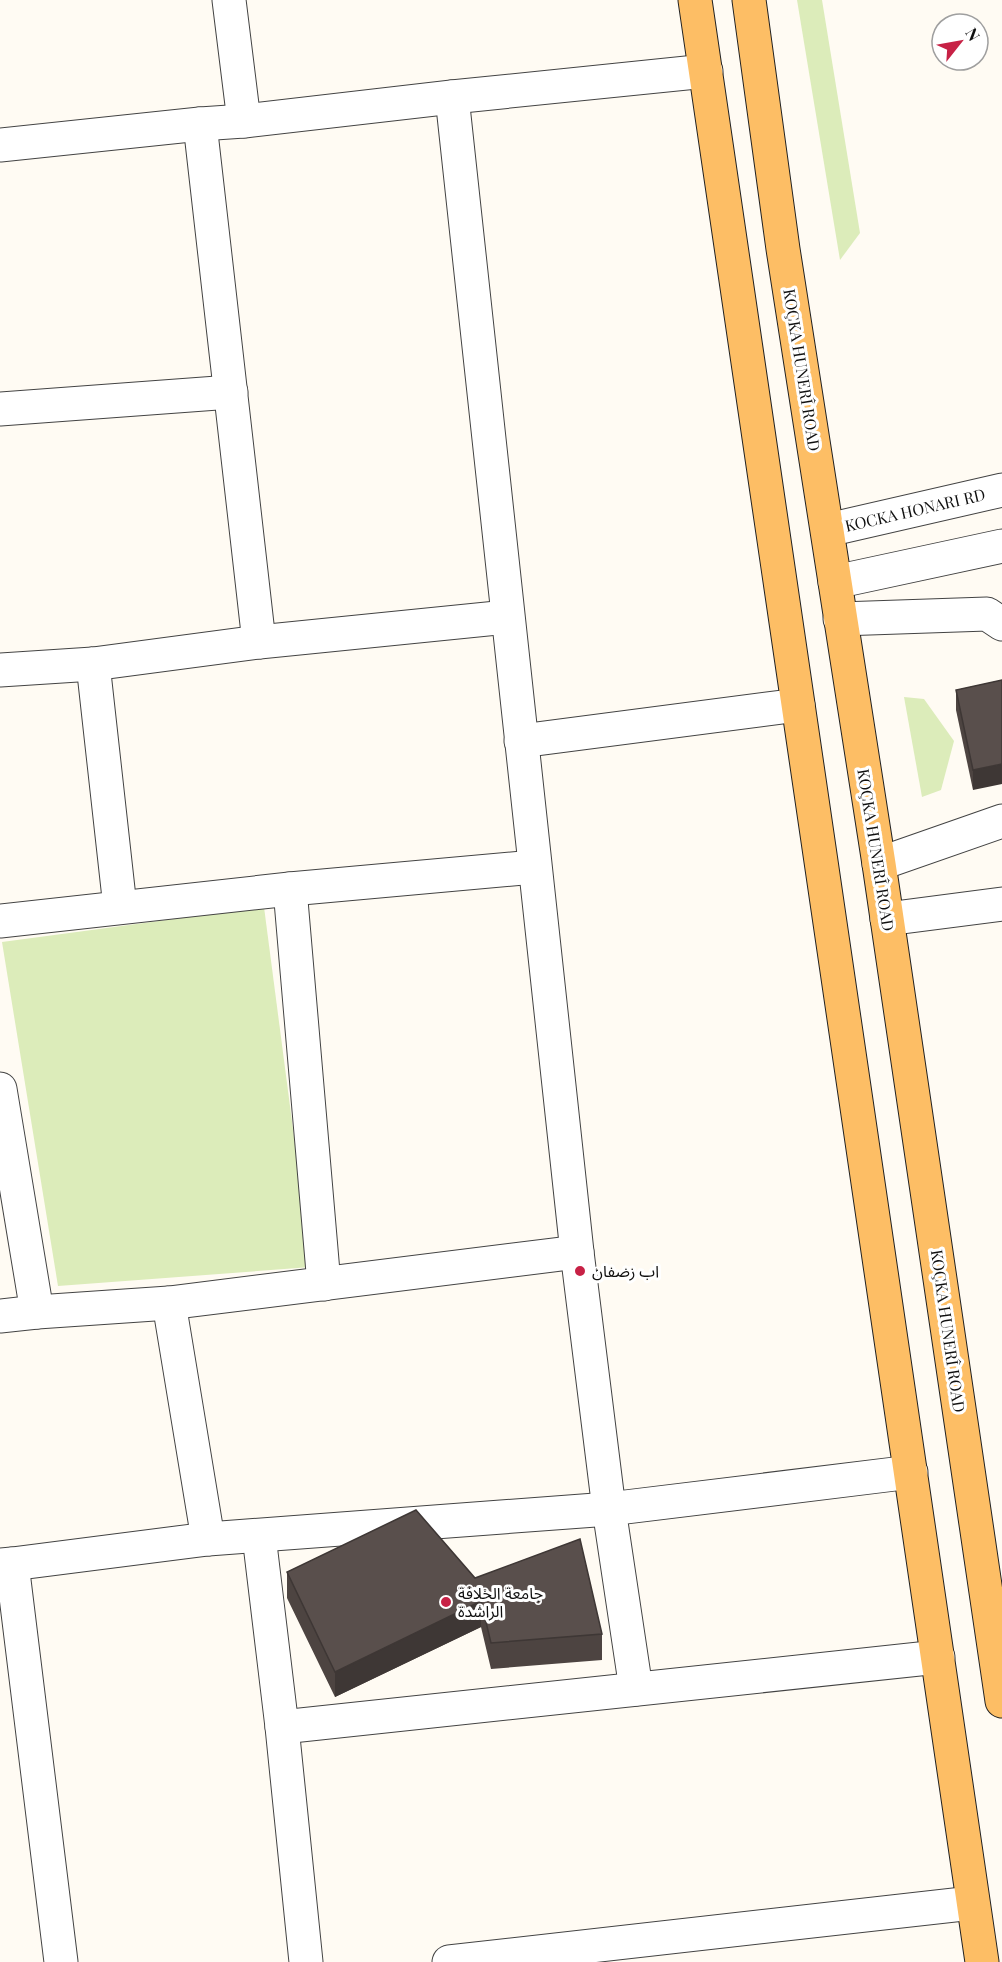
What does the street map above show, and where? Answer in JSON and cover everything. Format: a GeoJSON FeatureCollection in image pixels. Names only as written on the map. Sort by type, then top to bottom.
{"type":"FeatureCollection","features":[{"type":"Feature","properties":{"kind":"main road"},"geometry":{"type":"LineString","coordinates":[[695,0],[982,1962]]}},
{"type":"Feature","properties":{"kind":"main road","name":"KOÇKA HUNERÎ ROAD"},"geometry":{"type":"LineString","coordinates":[[749,0],[783,249],[879,864],[1002,1701]]}},
{"type":"Feature","properties":{"kind":"street"},"geometry":{"type":"LineString","coordinates":[[229,0],[244,121]]}},
{"type":"Feature","properties":{"kind":"street"},"geometry":{"type":"LineString","coordinates":[[0,146],[705,71]]}},
{"type":"Feature","properties":{"kind":"street"},"geometry":{"type":"LineString","coordinates":[[452,97],[577,1252],[609,1509],[636,1689]]}},
{"type":"Feature","properties":{"kind":"street"},"geometry":{"type":"LineString","coordinates":[[200,124],[259,642]]}},
{"type":"Feature","properties":{"kind":"street"},"geometry":{"type":"LineString","coordinates":[[0,409],[231,392]]}},
{"type":"Feature","properties":{"kind":"street","name":"KOCKA HONARI RD"},"geometry":{"type":"LineString","coordinates":[[828,530],[1002,490]]}},
{"type":"Feature","properties":{"kind":"street"},"geometry":{"type":"LineString","coordinates":[[835,582],[1002,546]]}},
{"type":"Feature","properties":{"kind":"street"},"geometry":{"type":"LineString","coordinates":[[840,619],[987,614],[1002,624]]}},
{"type":"Feature","properties":{"kind":"street"},"geometry":{"type":"LineString","coordinates":[[0,670],[93,664],[259,642],[507,617]]}},
{"type":"Feature","properties":{"kind":"street"},"geometry":{"type":"LineString","coordinates":[[93,664],[120,908]]}},
{"type":"Feature","properties":{"kind":"street"},"geometry":{"type":"LineString","coordinates":[[521,741],[798,705]]}},
{"type":"Feature","properties":{"kind":"street"},"geometry":{"type":"LineString","coordinates":[[879,864],[1002,821]]}},
{"type":"Feature","properties":{"kind":"street"},"geometry":{"type":"LineString","coordinates":[[0,921],[534,867]]}},
{"type":"Feature","properties":{"kind":"street"},"geometry":{"type":"LineString","coordinates":[[290,890],[324,1284]]}},
{"type":"Feature","properties":{"kind":"street"},"geometry":{"type":"LineString","coordinates":[[887,919],[1002,904]]}},
{"type":"Feature","properties":{"kind":"street"},"geometry":{"type":"LineString","coordinates":[[0,1089],[37,1312]]}},
{"type":"Feature","properties":{"kind":"street"},"geometry":{"type":"LineString","coordinates":[[0,1316],[169,1303],[577,1252]]}},
{"type":"Feature","properties":{"kind":"street"},"geometry":{"type":"LineString","coordinates":[[169,1303],[208,1539]]}},
{"type":"Feature","properties":{"kind":"street"},"geometry":{"type":"LineString","coordinates":[[61,1962],[6,1565],[208,1539],[609,1509],[911,1472]]}},
{"type":"Feature","properties":{"kind":"street"},"geometry":{"type":"LineString","coordinates":[[259,1536],[282,1727],[306,1962]]}},
{"type":"Feature","properties":{"kind":"street"},"geometry":{"type":"LineString","coordinates":[[282,1727],[938,1657]]}},
{"type":"Feature","properties":{"kind":"street"},"geometry":{"type":"LineString","coordinates":[[449,1962],[492,1959],[972,1903]]}},
{"type":"Feature","properties":{"kind":"green space"},"geometry":{"type":"Polygon","coordinates":[[[797,0],[822,0],[860,233],[840,260],[797,0]]]}},
{"type":"Feature","properties":{"kind":"green space"},"geometry":{"type":"Polygon","coordinates":[[[904,697],[924,699],[954,741],[941,790],[922,797],[904,697]]]}},
{"type":"Feature","properties":{"kind":"green space"},"geometry":{"type":"Polygon","coordinates":[[[264,907],[311,1267],[58,1286],[2,942],[264,907]]]}},
{"type":"Feature","properties":{"kind":"building"},"geometry":{"type":"Polygon","coordinates":[[[1002,680],[1002,764],[973,770],[956,690],[1002,680]]]}},
{"type":"Feature","properties":{"kind":"building"},"geometry":{"type":"Polygon","coordinates":[[[416,1510],[475,1578],[580,1539],[602,1634],[491,1643],[481,1601],[335,1672],[287,1572],[416,1510]]]}},
{"type":"Feature","properties":{"kind":"place","name":"اب زضفان"},"geometry":{"type":"Point","coordinates":[580,1271]}},
{"type":"Feature","properties":{"kind":"place","name":"جامعة الخلافة الراشدة"},"geometry":{"type":"Point","coordinates":[446,1602]}}]}
